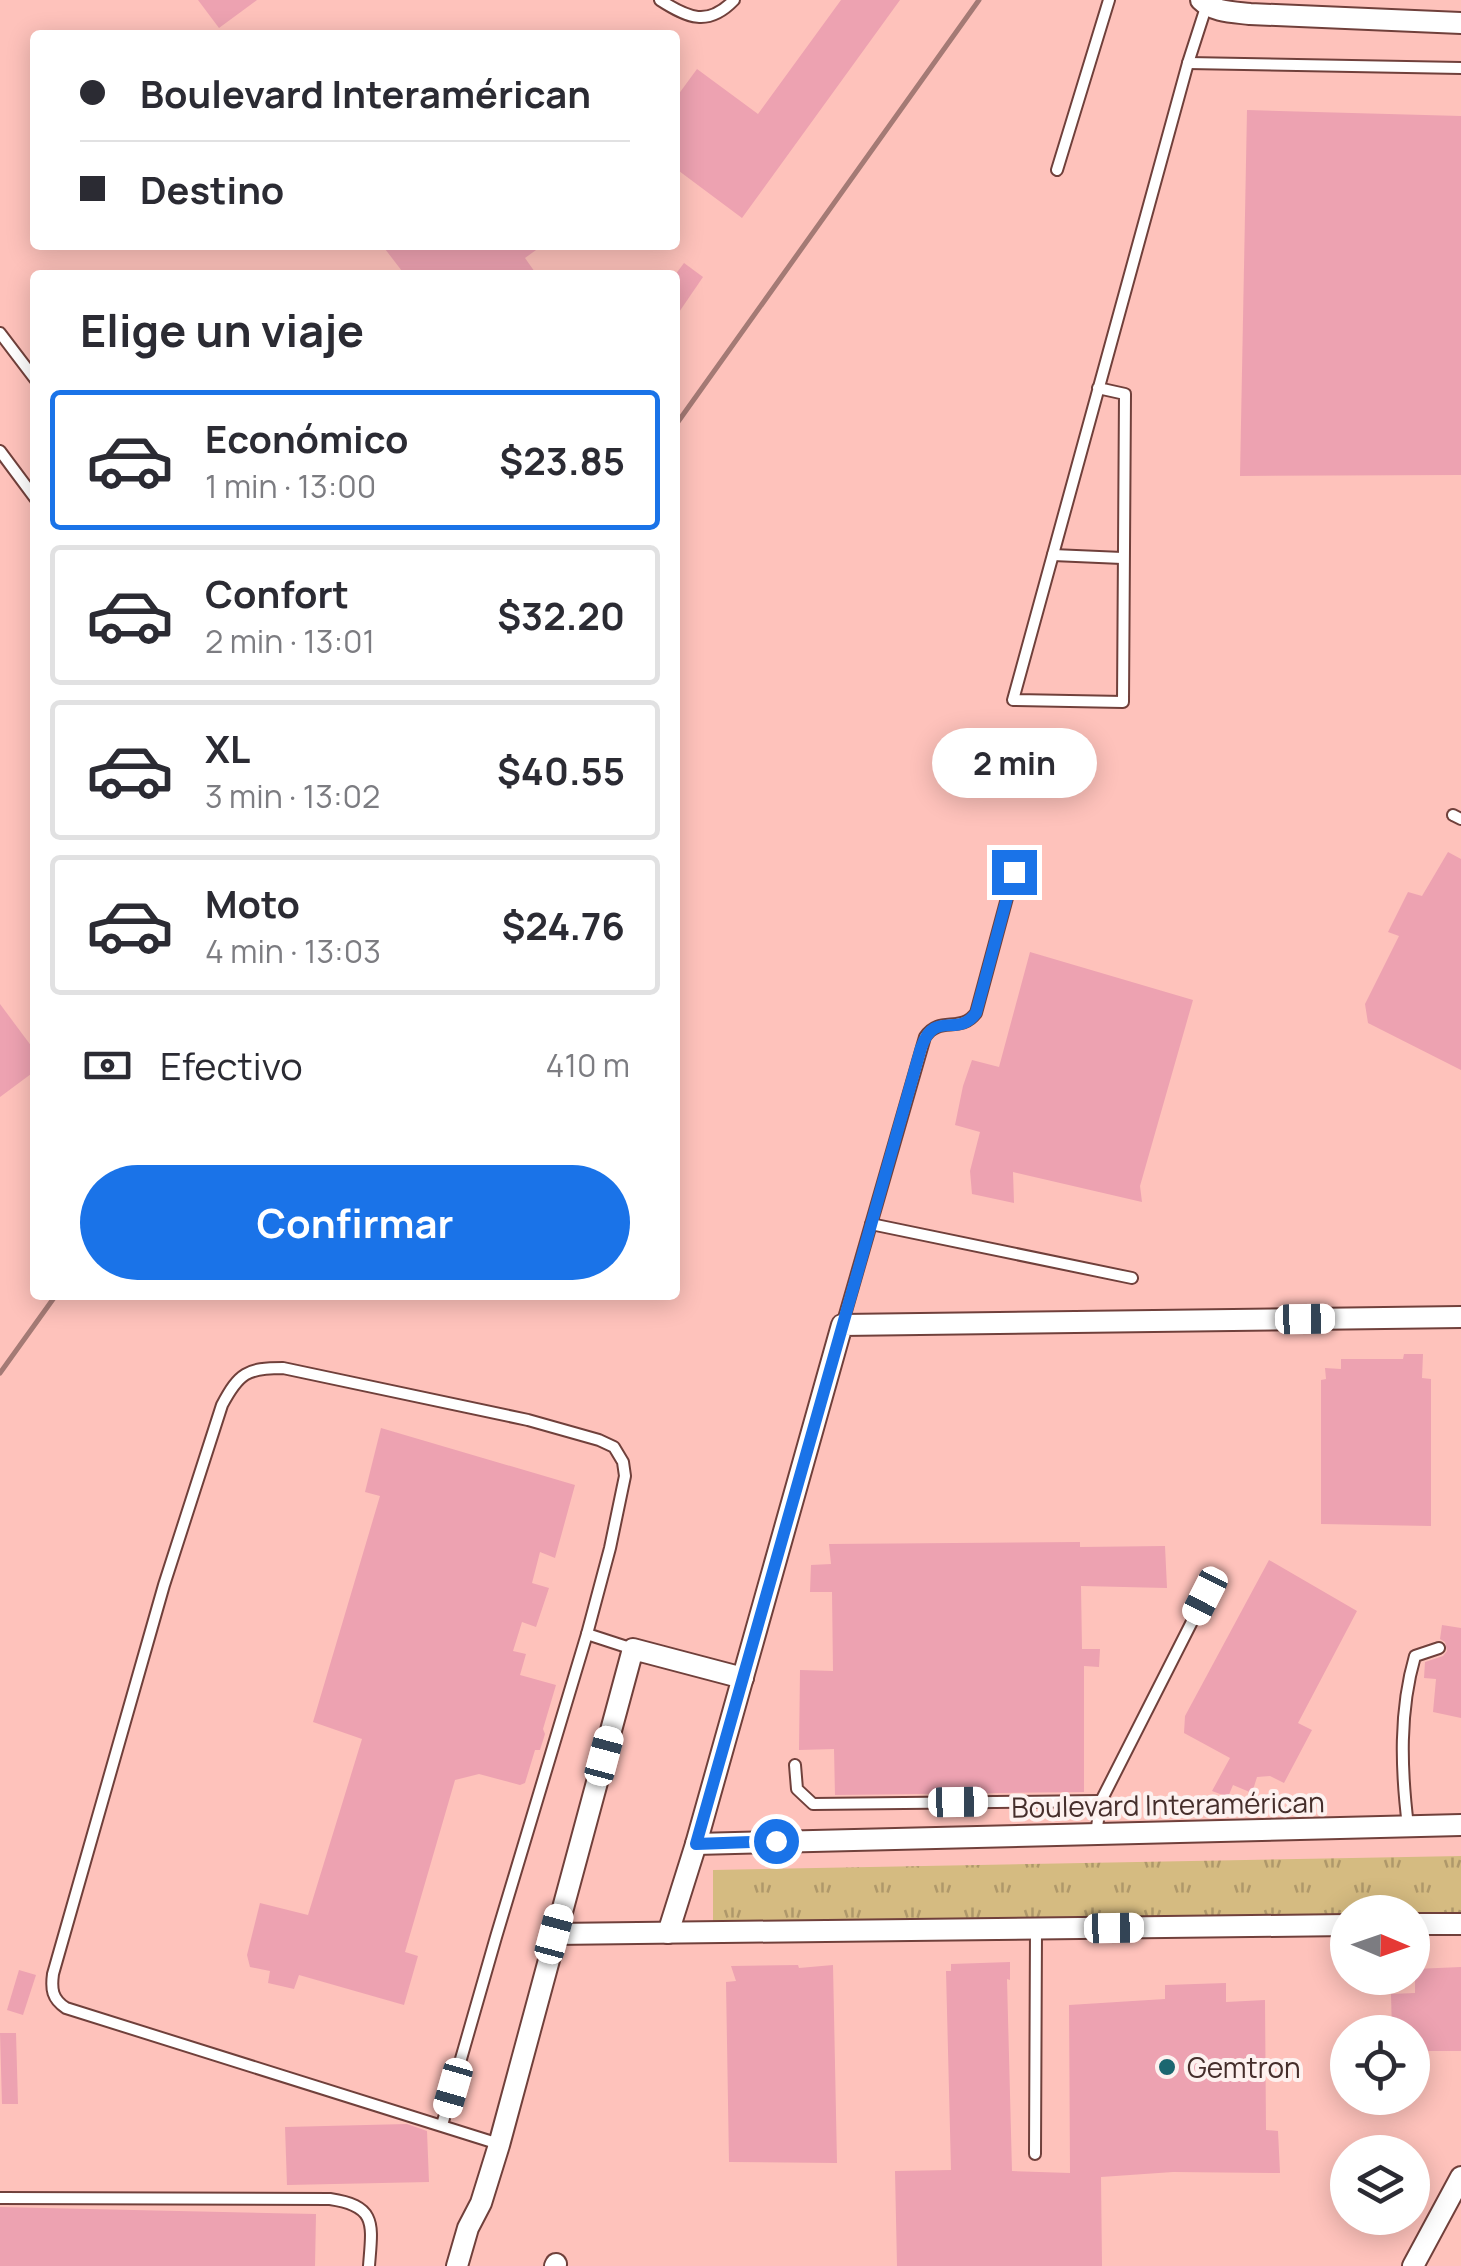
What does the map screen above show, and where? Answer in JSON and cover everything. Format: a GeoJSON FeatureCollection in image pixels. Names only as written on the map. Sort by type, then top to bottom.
{"type":"FeatureCollection","features":[{"type":"Feature","properties":{"kind":"street"},"geometry":{"type":"LineString","coordinates":[[1205,2],[1222,10],[1250,14],[1461,22]]}},
{"type":"Feature","properties":{"kind":"street"},"geometry":{"type":"LineString","coordinates":[[668,1933],[842,1325],[1461,1317]]}},
{"type":"Feature","properties":{"kind":"street"},"geometry":{"type":"LineString","coordinates":[[458,2266],[499,2144],[633,1648],[743,1678]]}},
{"type":"Feature","properties":{"kind":"street","name":"Boulevard Interamérican"},"geometry":{"type":"LineString","coordinates":[[696,1844],[1461,1826]]}},
{"type":"Feature","properties":{"kind":"street"},"geometry":{"type":"LineString","coordinates":[[1430,1924],[1461,1924]]}},
{"type":"Feature","properties":{"kind":"street"},"geometry":{"type":"LineString","coordinates":[[554,1934],[1330,1925]]}},
{"type":"Feature","properties":{"kind":"street"},"geometry":{"type":"LineString","coordinates":[[1413,2266],[1461,2177]]}},
{"type":"Feature","properties":{"kind":"lane"},"geometry":{"type":"LineString","coordinates":[[660,0],[677,11],[708,18],[734,0]]}},
{"type":"Feature","properties":{"kind":"lane"},"geometry":{"type":"LineString","coordinates":[[1057,170],[1109,0]]}},
{"type":"Feature","properties":{"kind":"lane"},"geometry":{"type":"LineString","coordinates":[[1098,388],[1125,394],[1123,702],[1013,700],[1052,555],[1098,388],[1188,62],[1205,2]]}},
{"type":"Feature","properties":{"kind":"lane"},"geometry":{"type":"LineString","coordinates":[[1188,62],[1461,68]]}},
{"type":"Feature","properties":{"kind":"lane"},"geometry":{"type":"LineString","coordinates":[[0,333],[30,372]]}},
{"type":"Feature","properties":{"kind":"lane"},"geometry":{"type":"LineString","coordinates":[[0,450],[30,491]]}},
{"type":"Feature","properties":{"kind":"lane"},"geometry":{"type":"LineString","coordinates":[[1052,555],[1122,558]]}},
{"type":"Feature","properties":{"kind":"lane"},"geometry":{"type":"LineString","coordinates":[[842,1325],[925,1037],[938,1026],[970,1022],[976,1013],[1014,872]]}},
{"type":"Feature","properties":{"kind":"lane"},"geometry":{"type":"LineString","coordinates":[[870,1224],[1132,1278]]}},
{"type":"Feature","properties":{"kind":"lane"},"geometry":{"type":"LineString","coordinates":[[442,2126],[587,1634],[610,1548],[625,1476],[623,1462],[614,1447],[599,1440],[528,1420],[283,1368],[262,1368],[246,1372],[233,1384],[222,1405],[164,1585],[53,1974],[53,1995],[66,2008],[499,2144]]}},
{"type":"Feature","properties":{"kind":"lane"},"geometry":{"type":"LineString","coordinates":[[1096,1833],[1102,1801],[1205,1596]]}},
{"type":"Feature","properties":{"kind":"lane"},"geometry":{"type":"LineString","coordinates":[[587,1634],[633,1648]]}},
{"type":"Feature","properties":{"kind":"lane"},"geometry":{"type":"LineString","coordinates":[[1408,1827],[1403,1732],[1408,1682],[1416,1656],[1438,1648]]}},
{"type":"Feature","properties":{"kind":"lane"},"geometry":{"type":"LineString","coordinates":[[795,1765],[796,1789],[814,1804],[1102,1801]]}},
{"type":"Feature","properties":{"kind":"lane"},"geometry":{"type":"LineString","coordinates":[[1035,2154],[1036,1928]]}},
{"type":"Feature","properties":{"kind":"lane"},"geometry":{"type":"LineString","coordinates":[[0,2198],[350,2202],[362,2208],[369,2219],[372,2236],[368,2266]]}},
{"type":"Feature","properties":{"kind":"green space"},"geometry":{"type":"Polygon","coordinates":[[[1461,1856],[1461,1912],[1430,1912],[1430,1895],[1330,1895],[1330,1914],[713,1923],[713,1870],[1461,1856]]]}},
{"type":"Feature","properties":{"kind":"building"},"geometry":{"type":"Polygon","coordinates":[[[198,0],[257,0],[219,28],[198,0]]]}},
{"type":"Feature","properties":{"kind":"building"},"geometry":{"type":"Polygon","coordinates":[[[841,0],[900,0],[742,218],[680,172],[680,92],[697,69],[758,114],[841,0]]]}},
{"type":"Feature","properties":{"kind":"building"},"geometry":{"type":"Polygon","coordinates":[[[1247,110],[1461,116],[1461,475],[1240,476],[1247,110]]]}},
{"type":"Feature","properties":{"kind":"building"},"geometry":{"type":"Polygon","coordinates":[[[386,250],[536,250],[525,258],[533,270],[401,270],[386,250]]]}},
{"type":"Feature","properties":{"kind":"building"},"geometry":{"type":"Polygon","coordinates":[[[684,263],[703,277],[680,311],[680,270],[684,263]]]}},
{"type":"Feature","properties":{"kind":"building"},"geometry":{"type":"Polygon","coordinates":[[[1448,852],[1461,859],[1461,1070],[1368,1023],[1365,1004],[1399,936],[1388,932],[1408,892],[1422,896],[1448,852]]]}},
{"type":"Feature","properties":{"kind":"building"},"geometry":{"type":"Polygon","coordinates":[[[1030,952],[1193,1000],[1140,1186],[1142,1202],[1013,1172],[1014,1203],[972,1194],[970,1171],[980,1132],[955,1125],[963,1086],[972,1060],[999,1067],[1030,952]]]}},
{"type":"Feature","properties":{"kind":"building"},"geometry":{"type":"Polygon","coordinates":[[[0,1004],[30,1044],[30,1075],[0,1097],[0,1004]]]}},
{"type":"Feature","properties":{"kind":"building"},"geometry":{"type":"Polygon","coordinates":[[[1404,1354],[1423,1354],[1422,1378],[1431,1379],[1431,1526],[1321,1524],[1321,1380],[1326,1379],[1325,1368],[1341,1369],[1341,1359],[1403,1359],[1404,1354]]]}},
{"type":"Feature","properties":{"kind":"building"},"geometry":{"type":"Polygon","coordinates":[[[381,1428],[575,1485],[555,1558],[540,1552],[532,1583],[549,1588],[536,1627],[522,1622],[513,1651],[526,1654],[520,1675],[556,1685],[540,1750],[535,1750],[525,1783],[520,1785],[479,1774],[455,1780],[405,1952],[418,1956],[404,2005],[299,1975],[294,1989],[268,1983],[270,1971],[250,1967],[247,1955],[260,1903],[308,1915],[362,1739],[313,1722],[380,1496],[365,1492],[381,1428]]]}},
{"type":"Feature","properties":{"kind":"building"},"geometry":{"type":"Polygon","coordinates":[[[1080,1542],[1080,1547],[1165,1546],[1167,1588],[1081,1586],[1082,1649],[1100,1649],[1099,1667],[1084,1666],[1084,1792],[835,1795],[834,1749],[799,1750],[800,1670],[833,1671],[832,1592],[810,1592],[811,1565],[831,1564],[829,1544],[1080,1542]]]}},
{"type":"Feature","properties":{"kind":"building"},"geometry":{"type":"Polygon","coordinates":[[[1269,1560],[1357,1611],[1298,1723],[1312,1730],[1284,1783],[1270,1776],[1257,1777],[1252,1793],[1233,1785],[1228,1797],[1212,1791],[1230,1758],[1184,1733],[1185,1716],[1269,1560]]]}},
{"type":"Feature","properties":{"kind":"building"},"geometry":{"type":"Polygon","coordinates":[[[1442,1625],[1461,1628],[1461,1718],[1433,1712],[1436,1679],[1424,1678],[1425,1662],[1447,1651],[1440,1639],[1442,1625]]]}},
{"type":"Feature","properties":{"kind":"building","name":"Gemtron"},"geometry":{"type":"Polygon","coordinates":[[[1010,1962],[1010,1980],[1007,1979],[1012,2171],[1070,2173],[1069,2005],[1165,1999],[1165,1985],[1226,1983],[1226,2002],[1265,2000],[1266,2130],[1278,2131],[1280,2173],[1173,2172],[1101,2177],[1102,2266],[897,2266],[895,2171],[951,2170],[946,1971],[951,1971],[951,1964],[1010,1962]]]}},
{"type":"Feature","properties":{"kind":"building"},"geometry":{"type":"Polygon","coordinates":[[[833,1965],[837,2163],[729,2162],[726,1982],[736,1981],[731,1966],[833,1965]]]}},
{"type":"Feature","properties":{"kind":"building"},"geometry":{"type":"Polygon","coordinates":[[[1461,1967],[1461,2051],[1430,2051],[1430,2015],[1392,2015],[1391,1995],[1430,1995],[1430,1968],[1461,1967]]]}},
{"type":"Feature","properties":{"kind":"building"},"geometry":{"type":"Polygon","coordinates":[[[19,1970],[36,1975],[23,2015],[7,2010],[19,1970]]]}},
{"type":"Feature","properties":{"kind":"building"},"geometry":{"type":"Polygon","coordinates":[[[0,2033],[16,2033],[18,2104],[2,2104],[0,2033]]]}},
{"type":"Feature","properties":{"kind":"building"},"geometry":{"type":"Polygon","coordinates":[[[407,2124],[427,2131],[429,2182],[287,2185],[285,2127],[407,2124]]]}},
{"type":"Feature","properties":{"kind":"building"},"geometry":{"type":"Polygon","coordinates":[[[0,2207],[316,2214],[315,2266],[0,2266],[0,2207]]]}},
{"type":"Feature","properties":{"kind":"railway"},"geometry":{"type":"LineString","coordinates":[[680,419],[979,0]]}},
{"type":"Feature","properties":{"kind":"railway"},"geometry":{"type":"LineString","coordinates":[[0,1373],[52,1300]]}},
{"type":"Feature","properties":{"kind":"place","name":"Gemtron"},"geometry":{"type":"Point","coordinates":[1167,2067]}},
{"type":"Feature","properties":{"kind":"route"},"geometry":{"type":"LineString","coordinates":[[776,1841],[696,1844],[921,1048],[930,1029],[970,1022],[976,1013],[1014,872]]}}]}
